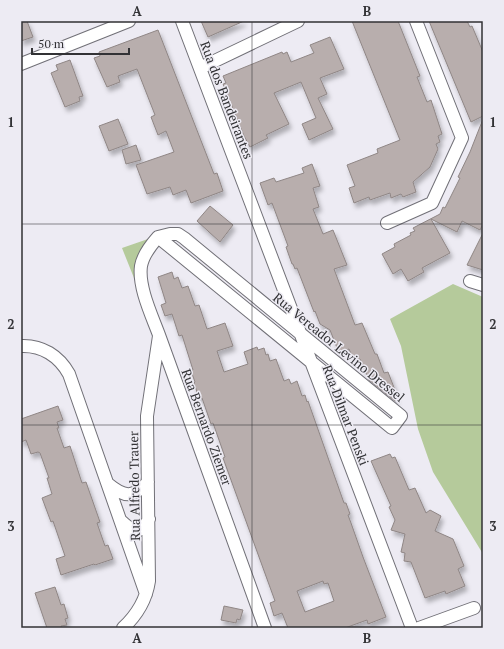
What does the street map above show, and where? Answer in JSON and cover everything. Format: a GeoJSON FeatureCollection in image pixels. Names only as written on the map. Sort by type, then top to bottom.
{"type":"FeatureCollection","features":[{"type":"Feature","properties":{"kind":"street"},"geometry":{"type":"LineString","coordinates":[[21,64],[60,47],[129,21]]}},
{"type":"Feature","properties":{"kind":"street","name":"Rua dos Bandeirantes"},"geometry":{"type":"LineString","coordinates":[[182,21],[245,188]]}},
{"type":"Feature","properties":{"kind":"street"},"geometry":{"type":"LineString","coordinates":[[200,68],[298,21]]}},
{"type":"Feature","properties":{"kind":"street"},"geometry":{"type":"LineString","coordinates":[[387,223],[432,203],[462,138],[416,21]]}},
{"type":"Feature","properties":{"kind":"street","name":"Rua Dilmar Penski"},"geometry":{"type":"LineString","coordinates":[[245,188],[412,628]]}},
{"type":"Feature","properties":{"kind":"street","name":"Rua Vereador Levino Dressel"},"geometry":{"type":"LineString","coordinates":[[178,234],[184,238],[401,416],[392,428],[158,237],[178,234]]}},
{"type":"Feature","properties":{"kind":"street","name":"Rua Bernardo Ziemer"},"geometry":{"type":"LineString","coordinates":[[158,237],[148,250],[141,267],[143,287],[265,628]]}},
{"type":"Feature","properties":{"kind":"street"},"geometry":{"type":"LineString","coordinates":[[470,281],[483,285]]}},
{"type":"Feature","properties":{"kind":"street","name":"Rua Alfredo Trauer"},"geometry":{"type":"LineString","coordinates":[[123,628],[137,613],[147,595],[150,572],[147,416],[159,335]]}},
{"type":"Feature","properties":{"kind":"street"},"geometry":{"type":"LineString","coordinates":[[21,346],[40,348],[58,359],[65,366],[74,385],[147,595]]}},
{"type":"Feature","properties":{"kind":"street"},"geometry":{"type":"LineString","coordinates":[[108,484],[118,492],[125,494],[134,493],[140,490],[148,482]]}},
{"type":"Feature","properties":{"kind":"street"},"geometry":{"type":"LineString","coordinates":[[121,521],[129,529],[134,531],[144,528],[149,518]]}},
{"type":"Feature","properties":{"kind":"street"},"geometry":{"type":"LineString","coordinates":[[419,628],[474,608]]}},
{"type":"Feature","properties":{"kind":"green space"},"geometry":{"type":"Polygon","coordinates":[[[148,239],[140,251],[136,262],[138,288],[122,248],[148,239]]]}},
{"type":"Feature","properties":{"kind":"green space"},"geometry":{"type":"Polygon","coordinates":[[[453,284],[483,297],[483,554],[433,472],[418,429],[401,346],[390,319],[453,284]]]}},
{"type":"Feature","properties":{"kind":"building"},"geometry":{"type":"Polygon","coordinates":[[[21,21],[27,21],[33,37],[21,41],[21,21]]]}},
{"type":"Feature","properties":{"kind":"building"},"geometry":{"type":"Polygon","coordinates":[[[201,21],[244,21],[208,37],[201,21]]]}},
{"type":"Feature","properties":{"kind":"building"},"geometry":{"type":"Polygon","coordinates":[[[352,21],[398,21],[420,76],[417,77],[427,102],[431,100],[442,134],[438,136],[440,142],[436,144],[438,149],[430,167],[413,182],[416,192],[403,197],[401,194],[391,198],[390,193],[370,200],[369,197],[354,203],[349,188],[355,186],[347,165],[378,153],[377,149],[400,140],[352,21]]]}},
{"type":"Feature","properties":{"kind":"building"},"geometry":{"type":"Polygon","coordinates":[[[429,21],[467,21],[470,27],[472,26],[483,52],[483,116],[471,122],[429,21]]]}},
{"type":"Feature","properties":{"kind":"building"},"geometry":{"type":"Polygon","coordinates":[[[158,30],[214,174],[217,173],[223,191],[191,203],[186,190],[173,195],[170,187],[147,194],[136,165],[174,152],[166,131],[158,135],[151,117],[155,115],[137,69],[118,76],[120,82],[107,87],[94,58],[100,56],[99,52],[158,30]]]}},
{"type":"Feature","properties":{"kind":"building"},"geometry":{"type":"Polygon","coordinates":[[[330,37],[344,69],[320,78],[327,94],[318,98],[333,129],[309,140],[302,124],[316,118],[301,82],[274,93],[289,124],[266,135],[268,138],[250,147],[223,84],[226,83],[223,76],[282,52],[283,54],[287,52],[291,62],[314,53],[310,45],[330,37]]]}},
{"type":"Feature","properties":{"kind":"building"},"geometry":{"type":"Polygon","coordinates":[[[70,60],[83,96],[79,97],[80,101],[65,107],[51,73],[58,70],[56,65],[70,60]]]}},
{"type":"Feature","properties":{"kind":"building"},"geometry":{"type":"Polygon","coordinates":[[[118,119],[128,144],[109,151],[99,126],[118,119]]]}},
{"type":"Feature","properties":{"kind":"building"},"geometry":{"type":"Polygon","coordinates":[[[483,119],[483,224],[480,230],[462,221],[457,232],[431,219],[450,253],[422,268],[424,272],[408,281],[401,269],[393,274],[382,254],[395,247],[394,244],[411,235],[410,233],[415,231],[413,228],[440,214],[443,207],[445,208],[460,178],[458,177],[483,119]]]}},
{"type":"Feature","properties":{"kind":"building"},"geometry":{"type":"Polygon","coordinates":[[[136,145],[141,160],[126,164],[122,150],[136,145]]]}},
{"type":"Feature","properties":{"kind":"building"},"geometry":{"type":"Polygon","coordinates":[[[312,164],[320,186],[313,188],[319,207],[313,209],[323,234],[333,230],[347,265],[334,269],[355,325],[362,323],[375,354],[377,354],[384,373],[388,372],[395,390],[395,401],[369,380],[360,359],[354,361],[349,349],[339,353],[330,330],[320,324],[297,268],[295,269],[292,264],[286,247],[288,246],[272,203],[268,205],[260,183],[274,178],[276,182],[304,173],[302,168],[312,164]]]}},
{"type":"Feature","properties":{"kind":"building"},"geometry":{"type":"Polygon","coordinates":[[[210,206],[233,225],[220,242],[197,221],[210,206]]]}},
{"type":"Feature","properties":{"kind":"building"},"geometry":{"type":"Polygon","coordinates":[[[483,233],[483,270],[467,265],[483,233]]]}},
{"type":"Feature","properties":{"kind":"building"},"geometry":{"type":"Polygon","coordinates":[[[172,272],[174,279],[178,277],[182,288],[188,286],[195,306],[199,305],[207,329],[225,323],[233,346],[217,351],[224,372],[248,364],[244,352],[257,347],[258,350],[264,348],[270,361],[276,359],[284,381],[289,379],[291,384],[297,381],[302,396],[305,395],[307,402],[308,401],[344,503],[346,503],[350,514],[348,515],[363,557],[386,617],[368,624],[367,620],[345,628],[288,628],[282,613],[274,616],[270,603],[275,601],[223,458],[225,457],[213,423],[211,424],[202,398],[199,398],[191,371],[193,370],[182,335],[179,336],[172,314],[165,316],[161,305],[166,303],[158,277],[172,272]],[[323,581],[297,591],[305,612],[334,601],[328,583],[324,584],[323,581]]]}},
{"type":"Feature","properties":{"kind":"building"},"geometry":{"type":"Polygon","coordinates":[[[58,406],[63,420],[57,422],[59,428],[57,428],[64,448],[70,446],[82,483],[86,482],[100,522],[97,523],[105,546],[108,545],[113,559],[61,575],[56,559],[65,556],[53,521],[51,522],[42,498],[52,494],[47,478],[49,478],[40,453],[38,452],[31,454],[26,440],[21,442],[21,419],[58,406]]]}},
{"type":"Feature","properties":{"kind":"building"},"geometry":{"type":"Polygon","coordinates":[[[390,454],[392,458],[395,457],[409,490],[415,488],[426,513],[430,510],[441,516],[435,531],[453,539],[464,566],[458,569],[465,586],[446,594],[445,591],[425,598],[411,562],[404,561],[405,553],[401,552],[405,534],[391,530],[395,520],[389,507],[391,506],[371,461],[390,454]]]}},
{"type":"Feature","properties":{"kind":"building"},"geometry":{"type":"Polygon","coordinates":[[[55,587],[61,605],[64,604],[68,618],[65,619],[67,625],[61,626],[62,628],[47,628],[35,593],[55,587]]]}},
{"type":"Feature","properties":{"kind":"building"},"geometry":{"type":"Polygon","coordinates":[[[224,606],[243,610],[240,620],[237,619],[236,623],[221,620],[224,606]]]}}]}
